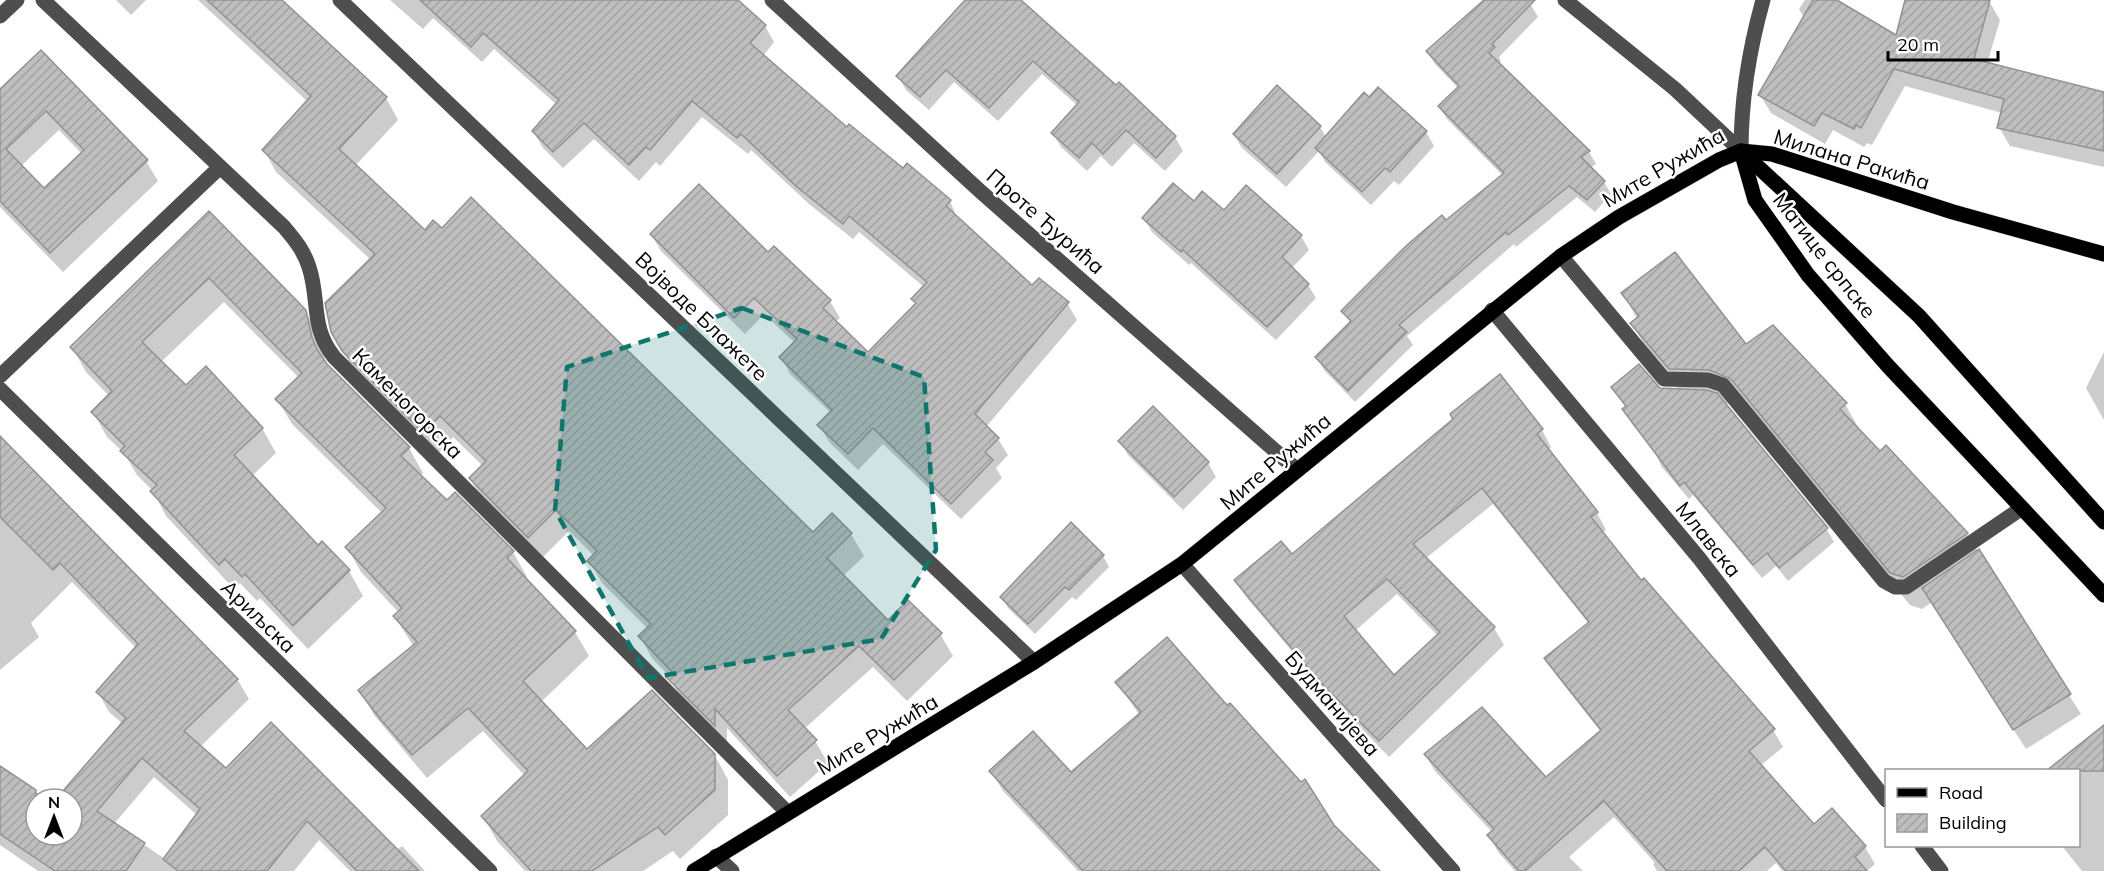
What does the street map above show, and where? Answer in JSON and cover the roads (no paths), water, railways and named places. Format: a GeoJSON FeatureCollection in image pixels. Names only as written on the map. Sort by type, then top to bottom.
{"type":"FeatureCollection","features":[{"type":"Feature","properties":{"kind":"main road","name":"Мите Ружића"},"geometry":{"type":"LineString","coordinates":[[694,871],[1034,662],[1182,564],[1561,256],[1666,189],[1741,151]]}},
{"type":"Feature","properties":{"kind":"main road","name":"Милана Ракића"},"geometry":{"type":"LineString","coordinates":[[1741,151],[1772,154],[1953,212],[2104,254]]}},
{"type":"Feature","properties":{"kind":"main road","name":"Матице српске"},"geometry":{"type":"LineString","coordinates":[[1741,151],[1755,200],[1808,275],[1888,366],[2104,595]]}},
{"type":"Feature","properties":{"kind":"main road","name":"Матице српске"},"geometry":{"type":"LineString","coordinates":[[1741,151],[1919,316],[2104,522]]}},
{"type":"Feature","properties":{"kind":"street"},"geometry":{"type":"LineString","coordinates":[[0,16],[17,0]]}},
{"type":"Feature","properties":{"kind":"street","name":"Каменогорска"},"geometry":{"type":"LineString","coordinates":[[43,0],[219,168],[285,227],[302,250],[310,270],[317,327],[334,357],[788,813]]}},
{"type":"Feature","properties":{"kind":"street","name":"Војводе Блажете"},"geometry":{"type":"LineString","coordinates":[[340,0],[1034,662]]}},
{"type":"Feature","properties":{"kind":"street","name":"Проте Ђурића"},"geometry":{"type":"LineString","coordinates":[[772,0],[980,191],[1297,470]]}},
{"type":"Feature","properties":{"kind":"street","name":"Милана Ракића"},"geometry":{"type":"LineString","coordinates":[[1565,0],[1675,89],[1741,151]]}},
{"type":"Feature","properties":{"kind":"street","name":"Мите Ружића"},"geometry":{"type":"LineString","coordinates":[[1741,151],[1742,111],[1749,55],[1763,0]]}},
{"type":"Feature","properties":{"kind":"street"},"geometry":{"type":"LineString","coordinates":[[0,376],[219,168]]}},
{"type":"Feature","properties":{"kind":"street"},"geometry":{"type":"LineString","coordinates":[[1561,256],[1664,379],[1708,380],[1723,385],[1884,581],[1895,587],[1906,587],[2022,508]]}},
{"type":"Feature","properties":{"kind":"street","name":"Млавска"},"geometry":{"type":"LineString","coordinates":[[1492,310],[1698,558],[1885,797]]}},
{"type":"Feature","properties":{"kind":"street","name":"Ариљска"},"geometry":{"type":"LineString","coordinates":[[0,389],[490,871]]}},
{"type":"Feature","properties":{"kind":"street","name":"Будманијева"},"geometry":{"type":"LineString","coordinates":[[1182,564],[1453,871]]}},
{"type":"Feature","properties":{"kind":"street"},"geometry":{"type":"LineString","coordinates":[[1923,847],[1941,871]]}},
{"type":"Feature","properties":{"kind":"street"},"geometry":{"type":"LineString","coordinates":[[716,856],[732,871]]}}]}
